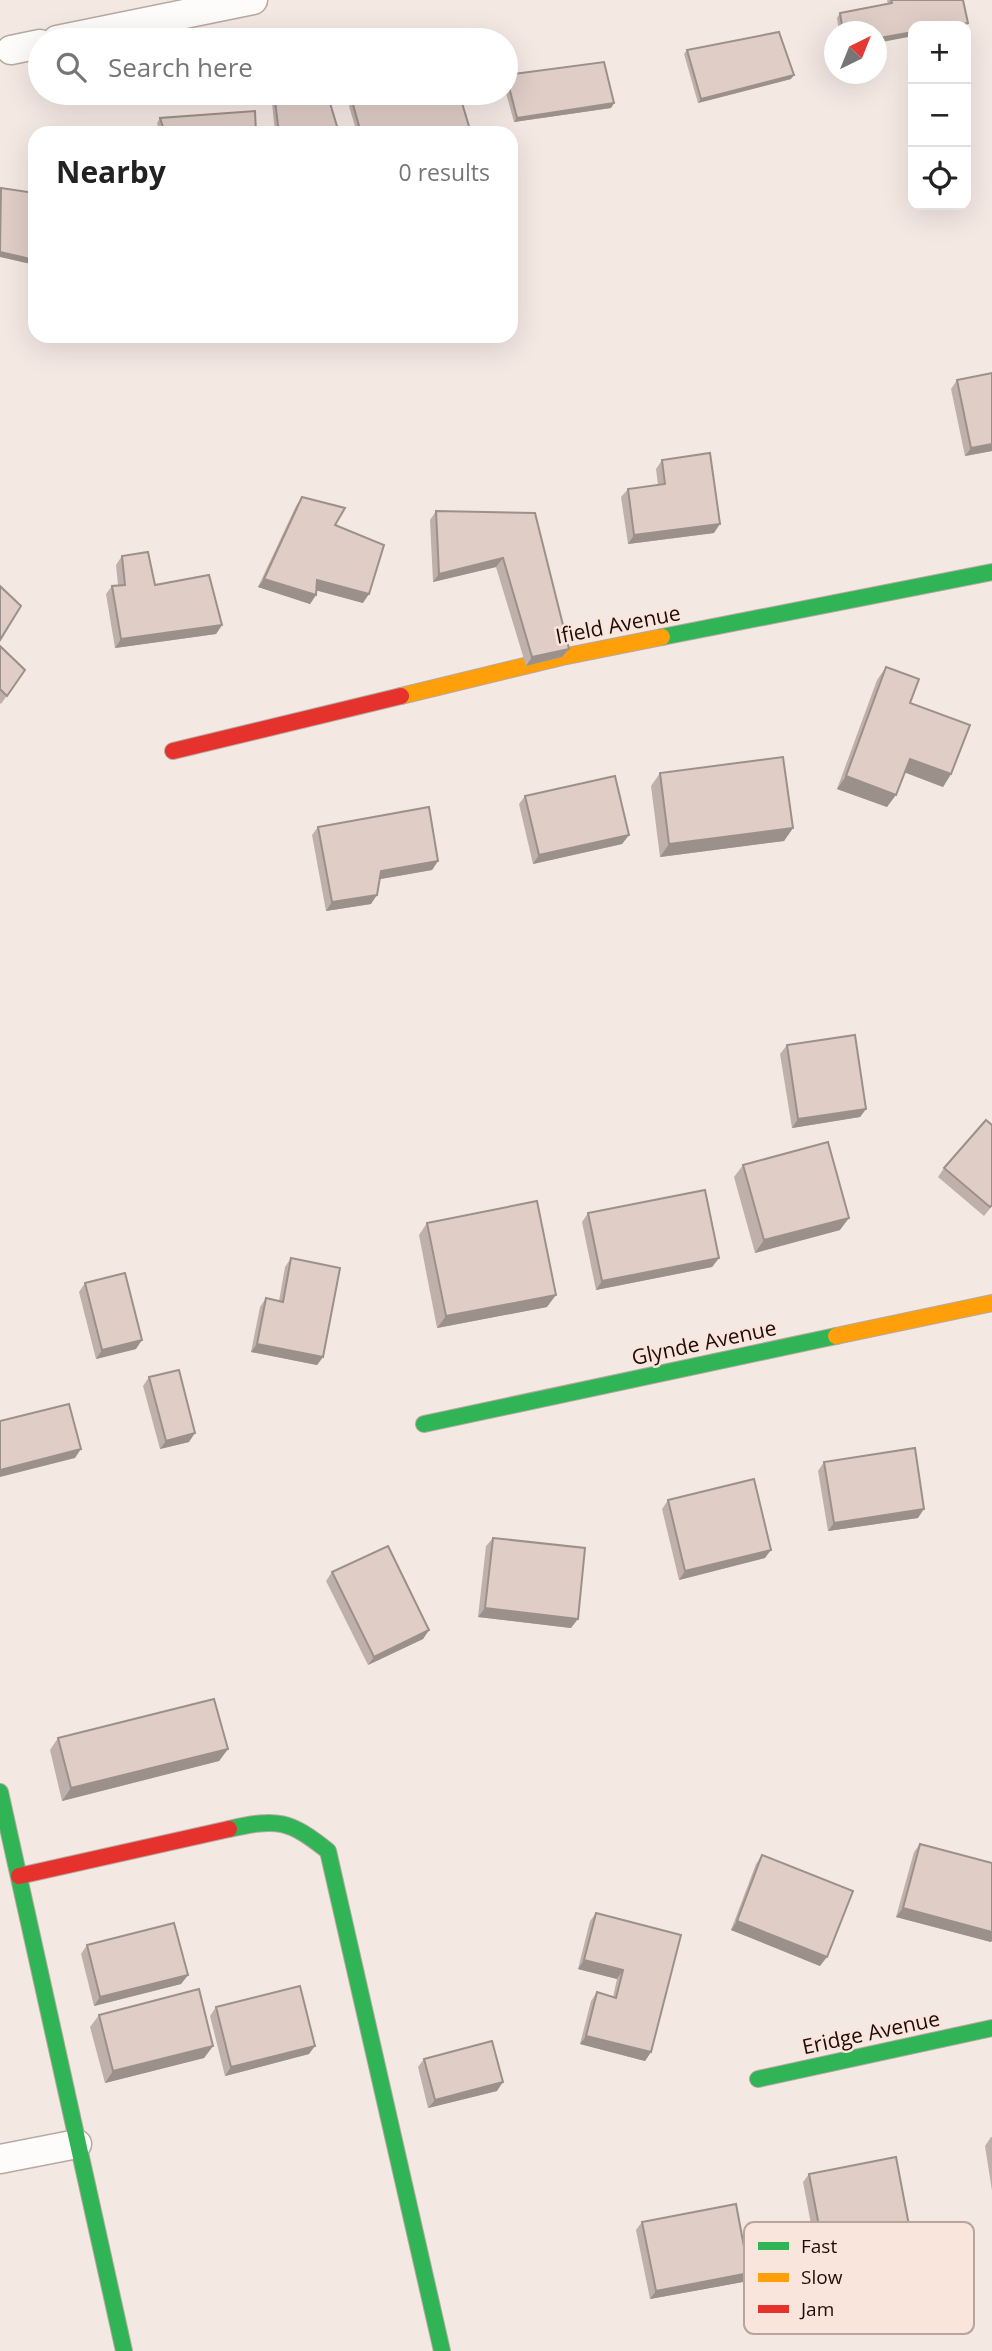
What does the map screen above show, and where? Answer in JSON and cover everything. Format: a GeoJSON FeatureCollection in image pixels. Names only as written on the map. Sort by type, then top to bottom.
{"type":"FeatureCollection","features":[{"type":"Feature","properties":{"kind":"street"},"geometry":{"type":"LineString","coordinates":[[116,28],[253,0]]}},
{"type":"Feature","properties":{"kind":"street"},"geometry":{"type":"LineString","coordinates":[[11,50],[28,46]]}},
{"type":"Feature","properties":{"kind":"street","name":"Ifield Avenue"},"geometry":{"type":"LineString","coordinates":[[173,751],[562,657],[992,572]]}},
{"type":"Feature","properties":{"kind":"street","name":"Glynde Avenue"},"geometry":{"type":"LineString","coordinates":[[425,1424],[992,1303]]}},
{"type":"Feature","properties":{"kind":"street"},"geometry":{"type":"LineString","coordinates":[[0,1792],[124,2351]]}},
{"type":"Feature","properties":{"kind":"street"},"geometry":{"type":"LineString","coordinates":[[19,1876],[265,1821],[299,1828],[328,1851],[442,2351]]}},
{"type":"Feature","properties":{"kind":"street","name":"Eridge Avenue"},"geometry":{"type":"LineString","coordinates":[[758,2079],[992,2028]]}},
{"type":"Feature","properties":{"kind":"street"},"geometry":{"type":"LineString","coordinates":[[0,2160],[77,2144]]}},
{"type":"Feature","properties":{"kind":"building"},"geometry":{"type":"Polygon","coordinates":[[[891,0],[963,0],[968,21],[908,21],[908,33],[887,37],[887,21],[841,21],[840,13],[892,3],[891,0]]]}},
{"type":"Feature","properties":{"kind":"building"},"geometry":{"type":"Polygon","coordinates":[[[779,32],[794,75],[701,99],[687,50],[779,32]]]}},
{"type":"Feature","properties":{"kind":"building"},"geometry":{"type":"Polygon","coordinates":[[[604,62],[614,103],[517,118],[514,105],[518,105],[518,73],[604,62]]]}},
{"type":"Feature","properties":{"kind":"building"},"geometry":{"type":"Polygon","coordinates":[[[276,105],[331,105],[337,126],[278,126],[276,105]]]}},
{"type":"Feature","properties":{"kind":"building"},"geometry":{"type":"Polygon","coordinates":[[[353,105],[463,105],[469,126],[359,126],[353,105]]]}},
{"type":"Feature","properties":{"kind":"building"},"geometry":{"type":"Polygon","coordinates":[[[255,111],[256,126],[163,126],[160,118],[255,111]]]}},
{"type":"Feature","properties":{"kind":"building"},"geometry":{"type":"Polygon","coordinates":[[[1,188],[28,192],[28,258],[0,252],[1,188]]]}},
{"type":"Feature","properties":{"kind":"building"},"geometry":{"type":"Polygon","coordinates":[[[992,373],[992,444],[971,448],[957,380],[992,373]]]}},
{"type":"Feature","properties":{"kind":"building"},"geometry":{"type":"Polygon","coordinates":[[[710,453],[720,524],[634,535],[628,489],[665,484],[662,460],[710,453]]]}},
{"type":"Feature","properties":{"kind":"building"},"geometry":{"type":"Polygon","coordinates":[[[302,497],[345,508],[335,525],[384,545],[369,594],[317,580],[316,595],[264,579],[302,497]]]}},
{"type":"Feature","properties":{"kind":"building"},"geometry":{"type":"Polygon","coordinates":[[[436,511],[535,513],[569,649],[532,657],[503,558],[439,574],[436,511]]]}},
{"type":"Feature","properties":{"kind":"building"},"geometry":{"type":"Polygon","coordinates":[[[148,552],[155,585],[209,575],[222,625],[121,639],[112,586],[125,585],[122,556],[148,552]]]}},
{"type":"Feature","properties":{"kind":"building"},"geometry":{"type":"Polygon","coordinates":[[[0,586],[21,606],[0,640],[0,586]]]}},
{"type":"Feature","properties":{"kind":"building"},"geometry":{"type":"Polygon","coordinates":[[[0,646],[25,670],[7,696],[0,689],[0,646]]]}},
{"type":"Feature","properties":{"kind":"building"},"geometry":{"type":"Polygon","coordinates":[[[886,667],[919,679],[910,703],[970,725],[951,774],[910,759],[896,795],[846,776],[886,667]]]}},
{"type":"Feature","properties":{"kind":"building"},"geometry":{"type":"Polygon","coordinates":[[[783,757],[793,828],[669,844],[660,773],[783,757]]]}},
{"type":"Feature","properties":{"kind":"building"},"geometry":{"type":"Polygon","coordinates":[[[615,776],[629,835],[539,855],[525,796],[615,776]]]}},
{"type":"Feature","properties":{"kind":"building"},"geometry":{"type":"Polygon","coordinates":[[[429,807],[438,861],[381,871],[377,895],[332,902],[318,827],[429,807]]]}},
{"type":"Feature","properties":{"kind":"building"},"geometry":{"type":"Polygon","coordinates":[[[855,1035],[866,1109],[798,1119],[787,1045],[855,1035]]]}},
{"type":"Feature","properties":{"kind":"building"},"geometry":{"type":"Polygon","coordinates":[[[986,1120],[992,1125],[990,1207],[944,1168],[986,1120]]]}},
{"type":"Feature","properties":{"kind":"building"},"geometry":{"type":"Polygon","coordinates":[[[828,1142],[849,1218],[764,1240],[743,1165],[828,1142]]]}},
{"type":"Feature","properties":{"kind":"building"},"geometry":{"type":"Polygon","coordinates":[[[705,1190],[719,1258],[602,1281],[588,1213],[705,1190]]]}},
{"type":"Feature","properties":{"kind":"building"},"geometry":{"type":"Polygon","coordinates":[[[537,1201],[556,1295],[446,1316],[427,1223],[537,1201]]]}},
{"type":"Feature","properties":{"kind":"building"},"geometry":{"type":"Polygon","coordinates":[[[291,1258],[340,1268],[323,1357],[257,1344],[266,1298],[283,1302],[291,1258]]]}},
{"type":"Feature","properties":{"kind":"building"},"geometry":{"type":"Polygon","coordinates":[[[125,1273],[142,1340],[102,1350],[85,1283],[125,1273]]]}},
{"type":"Feature","properties":{"kind":"building"},"geometry":{"type":"Polygon","coordinates":[[[179,1370],[195,1433],[166,1441],[149,1377],[179,1370]]]}},
{"type":"Feature","properties":{"kind":"building"},"geometry":{"type":"Polygon","coordinates":[[[69,1404],[81,1449],[0,1470],[0,1421],[69,1404]]]}},
{"type":"Feature","properties":{"kind":"building"},"geometry":{"type":"Polygon","coordinates":[[[915,1448],[924,1509],[834,1523],[824,1462],[915,1448]]]}},
{"type":"Feature","properties":{"kind":"building"},"geometry":{"type":"Polygon","coordinates":[[[754,1479],[771,1550],[685,1571],[668,1500],[754,1479]]]}},
{"type":"Feature","properties":{"kind":"building"},"geometry":{"type":"Polygon","coordinates":[[[493,1538],[585,1548],[578,1619],[485,1608],[493,1538]]]}},
{"type":"Feature","properties":{"kind":"building"},"geometry":{"type":"Polygon","coordinates":[[[388,1546],[429,1630],[374,1657],[332,1572],[388,1546]]]}},
{"type":"Feature","properties":{"kind":"building"},"geometry":{"type":"Polygon","coordinates":[[[214,1699],[228,1749],[71,1788],[58,1738],[214,1699]]]}},
{"type":"Feature","properties":{"kind":"building"},"geometry":{"type":"Polygon","coordinates":[[[920,1844],[992,1863],[992,1932],[903,1908],[920,1844]]]}},
{"type":"Feature","properties":{"kind":"building"},"geometry":{"type":"Polygon","coordinates":[[[762,1855],[853,1891],[827,1957],[737,1921],[762,1855]]]}},
{"type":"Feature","properties":{"kind":"building"},"geometry":{"type":"Polygon","coordinates":[[[596,1913],[681,1935],[651,2052],[586,2036],[597,1992],[616,1998],[623,1970],[584,1960],[596,1913]]]}},
{"type":"Feature","properties":{"kind":"building"},"geometry":{"type":"Polygon","coordinates":[[[174,1923],[188,1975],[100,1997],[87,1945],[174,1923]]]}},
{"type":"Feature","properties":{"kind":"building"},"geometry":{"type":"Polygon","coordinates":[[[300,1986],[315,2046],[231,2067],[216,2007],[300,1986]]]}},
{"type":"Feature","properties":{"kind":"building"},"geometry":{"type":"Polygon","coordinates":[[[199,1989],[213,2046],[113,2071],[99,2015],[199,1989]]]}},
{"type":"Feature","properties":{"kind":"building"},"geometry":{"type":"Polygon","coordinates":[[[492,2041],[503,2082],[435,2100],[424,2059],[492,2041]]]}},
{"type":"Feature","properties":{"kind":"building"},"geometry":{"type":"Polygon","coordinates":[[[896,2157],[908,2222],[818,2222],[809,2174],[896,2157]]]}},
{"type":"Feature","properties":{"kind":"building"},"geometry":{"type":"Polygon","coordinates":[[[736,2204],[744,2246],[744,2274],[656,2291],[642,2222],[736,2204]]]}},
{"type":"Feature","properties":{"kind":"traffic: fast"},"geometry":{"type":"LineString","coordinates":[[662,637],[992,572]]}},
{"type":"Feature","properties":{"kind":"traffic: fast"},"geometry":{"type":"LineString","coordinates":[[424,1424],[836,1336]]}},
{"type":"Feature","properties":{"kind":"traffic: fast"},"geometry":{"type":"LineString","coordinates":[[0,1792],[124,2351]]}},
{"type":"Feature","properties":{"kind":"traffic: fast"},"geometry":{"type":"LineString","coordinates":[[229,1829],[260,1823],[282,1824],[303,1833],[328,1851],[442,2351]]}},
{"type":"Feature","properties":{"kind":"traffic: fast"},"geometry":{"type":"LineString","coordinates":[[758,2079],[992,2028]]}},
{"type":"Feature","properties":{"kind":"traffic: slow"},"geometry":{"type":"LineString","coordinates":[[401,696],[562,657],[662,637]]}},
{"type":"Feature","properties":{"kind":"traffic: slow"},"geometry":{"type":"LineString","coordinates":[[836,1336],[992,1303]]}},
{"type":"Feature","properties":{"kind":"traffic: jam"},"geometry":{"type":"LineString","coordinates":[[173,751],[401,696]]}},
{"type":"Feature","properties":{"kind":"traffic: jam"},"geometry":{"type":"LineString","coordinates":[[19,1876],[229,1829]]}}]}
